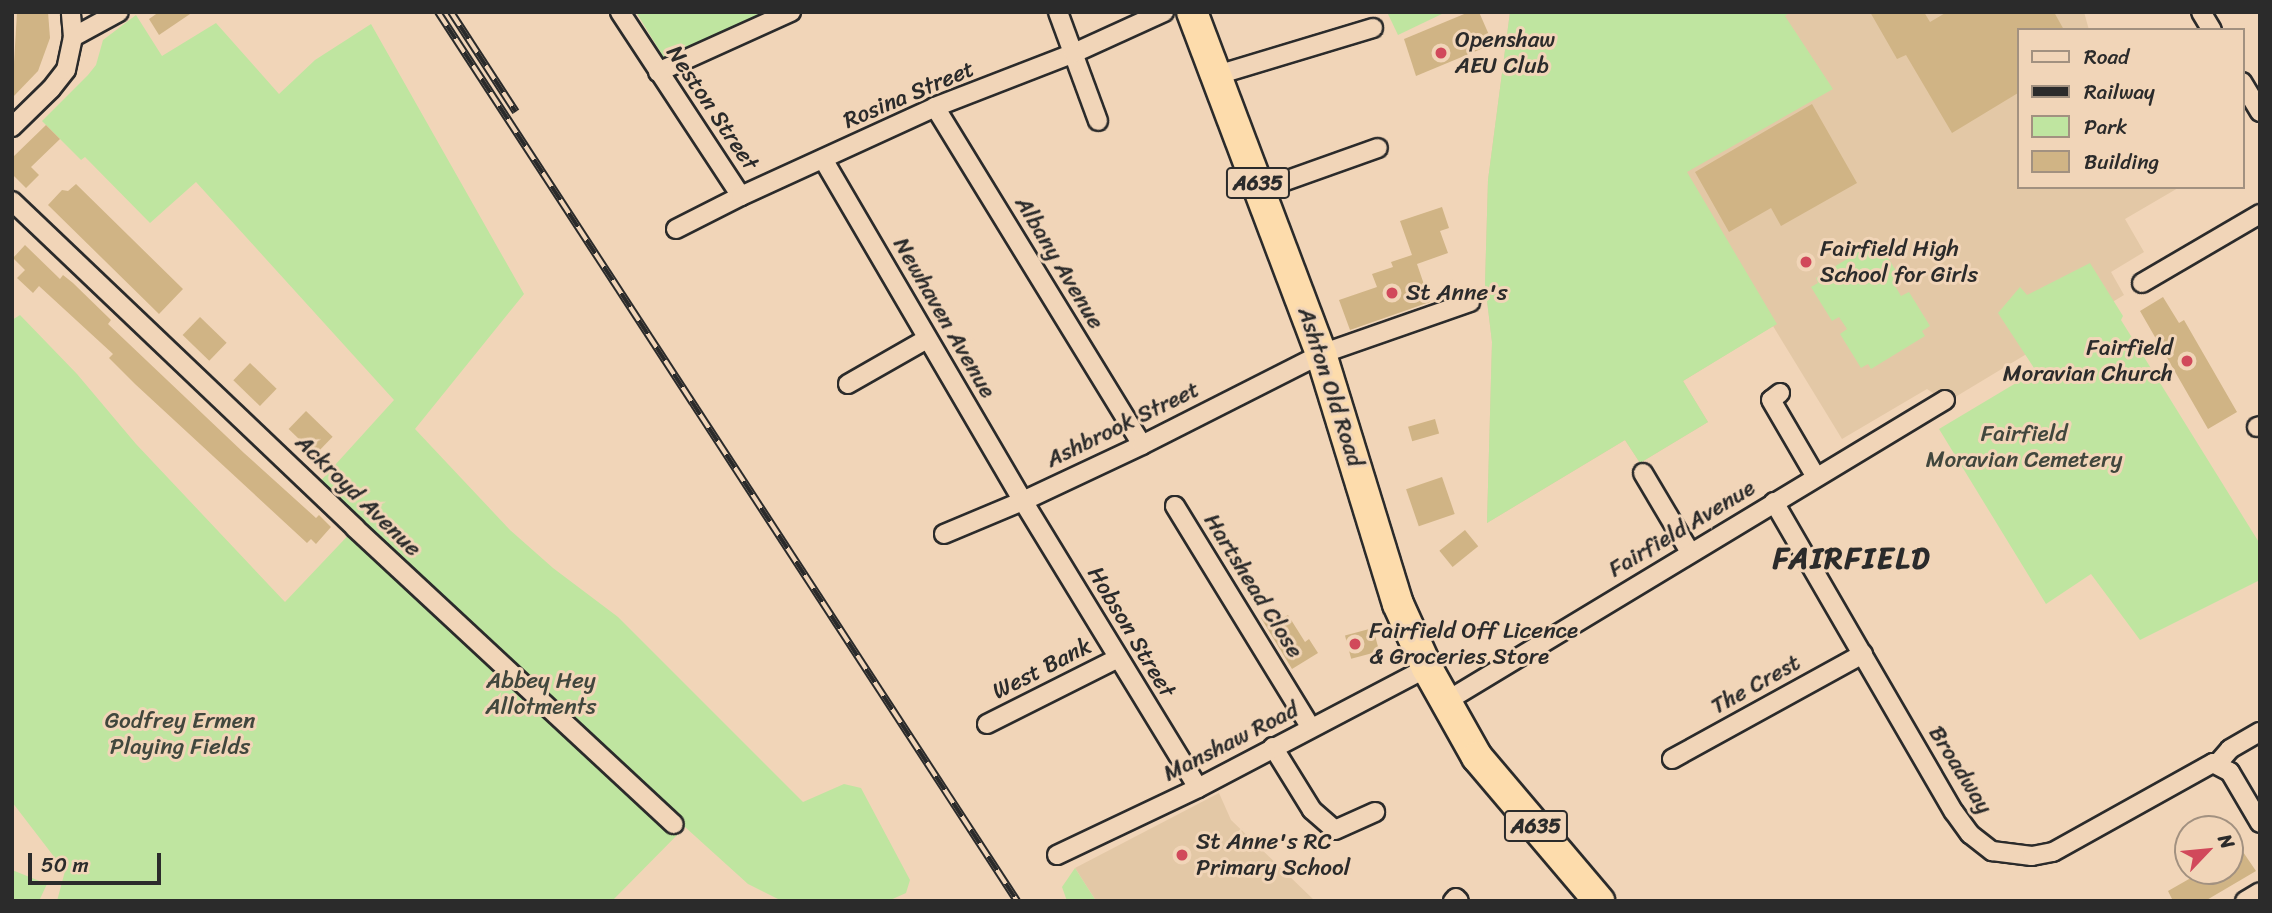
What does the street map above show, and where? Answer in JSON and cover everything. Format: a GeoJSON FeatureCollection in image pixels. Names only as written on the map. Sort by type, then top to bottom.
{"type":"FeatureCollection","features":[{"type":"Feature","properties":{"kind":"highway","name":"Ashton Old Road"},"geometry":{"type":"LineString","coordinates":[[1192,12],[1321,354],[1398,604],[1427,668],[1477,757],[1599,901]]}},
{"type":"Feature","properties":{"kind":"street"},"geometry":{"type":"LineString","coordinates":[[12,127],[51,89],[66,70],[73,37],[71,12]]}},
{"type":"Feature","properties":{"kind":"street"},"geometry":{"type":"LineString","coordinates":[[73,37],[120,12]]}},
{"type":"Feature","properties":{"kind":"street","name":"Neston Street"},"geometry":{"type":"LineString","coordinates":[[620,12],[741,196]]}},
{"type":"Feature","properties":{"kind":"street"},"geometry":{"type":"LineString","coordinates":[[658,72],[791,12]]}},
{"type":"Feature","properties":{"kind":"street"},"geometry":{"type":"LineString","coordinates":[[1058,12],[1098,121]]}},
{"type":"Feature","properties":{"kind":"street","name":"Rosina Street"},"geometry":{"type":"LineString","coordinates":[[676,229],[741,196],[935,107],[1074,53],[1164,12]]}},
{"type":"Feature","properties":{"kind":"street"},"geometry":{"type":"LineString","coordinates":[[2201,12],[2211,28]]}},
{"type":"Feature","properties":{"kind":"street"},"geometry":{"type":"LineString","coordinates":[[1217,75],[1373,27]]}},
{"type":"Feature","properties":{"kind":"street"},"geometry":{"type":"LineString","coordinates":[[2244,85],[2260,112]]}},
{"type":"Feature","properties":{"kind":"street","name":"Albany Avenue"},"geometry":{"type":"LineString","coordinates":[[935,107],[1142,445]]}},
{"type":"Feature","properties":{"kind":"street"},"geometry":{"type":"LineString","coordinates":[[1261,190],[1378,148]]}},
{"type":"Feature","properties":{"kind":"street","name":"Newhaven Avenue"},"geometry":{"type":"LineString","coordinates":[[823,159],[1023,501]]}},
{"type":"Feature","properties":{"kind":"street","name":"Ackroyd Avenue"},"geometry":{"type":"LineString","coordinates":[[12,201],[365,537],[674,824]]}},
{"type":"Feature","properties":{"kind":"street"},"geometry":{"type":"LineString","coordinates":[[2143,283],[2260,214]]}},
{"type":"Feature","properties":{"kind":"street","name":"Ashbrook Street"},"geometry":{"type":"LineString","coordinates":[[944,534],[1023,501],[1142,445],[1321,354],[1470,302]]}},
{"type":"Feature","properties":{"kind":"street"},"geometry":{"type":"LineString","coordinates":[[848,384],[927,339]]}},
{"type":"Feature","properties":{"kind":"street"},"geometry":{"type":"LineString","coordinates":[[1780,393],[1771,400],[1816,477]]}},
{"type":"Feature","properties":{"kind":"street","name":"Fairfield Avenue"},"geometry":{"type":"LineString","coordinates":[[1445,702],[1945,400]]}},
{"type":"Feature","properties":{"kind":"street"},"geometry":{"type":"LineString","coordinates":[[1643,473],[1690,552]]}},
{"type":"Feature","properties":{"kind":"street","name":"Hobson Street"},"geometry":{"type":"LineString","coordinates":[[1023,501],[1198,788]]}},
{"type":"Feature","properties":{"kind":"street","name":"Broadway"},"geometry":{"type":"LineString","coordinates":[[1774,502],[1954,812],[1970,834],[1992,851],[2032,856],[2053,852],[2207,765],[2218,763],[2230,749],[2260,732]]}},
{"type":"Feature","properties":{"kind":"street","name":"Hartshead Close"},"geometry":{"type":"LineString","coordinates":[[1175,506],[1311,728]]}},
{"type":"Feature","properties":{"kind":"street","name":"The Crest"},"geometry":{"type":"LineString","coordinates":[[1672,758],[1863,654]]}},
{"type":"Feature","properties":{"kind":"street","name":"West Bank"},"geometry":{"type":"LineString","coordinates":[[987,724],[1118,658]]}},
{"type":"Feature","properties":{"kind":"street","name":"Manshaw Road"},"geometry":{"type":"LineString","coordinates":[[1057,855],[1198,788],[1427,668]]}},
{"type":"Feature","properties":{"kind":"street"},"geometry":{"type":"LineString","coordinates":[[1273,747],[1312,810],[1335,830],[1375,812]]}},
{"type":"Feature","properties":{"kind":"street"},"geometry":{"type":"LineString","coordinates":[[2218,763],[2233,777],[2260,823]]}},
{"type":"Feature","properties":{"kind":"street"},"geometry":{"type":"LineString","coordinates":[[2245,901],[2260,892]]}},
{"type":"Feature","properties":{"kind":"street"},"geometry":{"type":"LineString","coordinates":[[1452,901],[1456,898],[1459,901]]}},
{"type":"Feature","properties":{"kind":"shaded area","name":"Fairfield High School for Girls"},"geometry":{"type":"Polygon","coordinates":[[[1510,12],[1782,12],[1785,15],[1790,12],[2084,12],[2088,28],[2016,28],[2016,189],[2176,189],[2125,219],[2144,252],[2111,272],[2124,295],[1942,405],[1936,395],[1927,389],[1842,439],[1773,326],[1683,381],[1708,422],[1640,463],[1625,440],[1487,523],[1492,342],[1485,284],[1488,180],[1510,12]]]}},
{"type":"Feature","properties":{"kind":"shaded area","name":"St Anne's RC Primary School"},"geometry":{"type":"Polygon","coordinates":[[[1219,793],[1231,820],[1315,901],[1096,901],[1075,868],[1219,793]]]}},
{"type":"Feature","properties":{"kind":"green space"},"geometry":{"type":"Polygon","coordinates":[[[636,12],[764,12],[664,58],[636,12]]]}},
{"type":"Feature","properties":{"kind":"green space"},"geometry":{"type":"Polygon","coordinates":[[[1387,12],[1446,12],[1398,35],[1387,12]]]}},
{"type":"Feature","properties":{"kind":"green space"},"geometry":{"type":"Polygon","coordinates":[[[1510,12],[1790,12],[1785,16],[1833,89],[1687,172],[1777,324],[1683,381],[1708,422],[1640,463],[1625,440],[1487,523],[1492,342],[1485,284],[1488,180],[1510,12]]]}},
{"type":"Feature","properties":{"kind":"green space"},"geometry":{"type":"Polygon","coordinates":[[[136,15],[162,56],[216,23],[279,94],[315,60],[371,24],[524,294],[415,429],[510,530],[553,568],[618,617],[803,802],[844,784],[861,788],[910,880],[906,893],[888,901],[782,901],[748,884],[685,827],[612,901],[57,901],[65,871],[12,802],[12,320],[20,315],[77,374],[136,444],[285,602],[357,526],[316,486],[394,400],[196,182],[150,223],[85,157],[81,160],[42,121],[96,65],[103,40],[136,15]]]}},
{"type":"Feature","properties":{"kind":"green space"},"geometry":{"type":"Polygon","coordinates":[[[1870,245],[1873,249],[1880,245],[1901,279],[1894,284],[1901,296],[1909,292],[1930,326],[1922,331],[1925,336],[1871,369],[1868,364],[1861,368],[1840,334],[1847,329],[1839,317],[1832,321],[1811,287],[1818,283],[1816,278],[1870,245]]]}},
{"type":"Feature","properties":{"kind":"green space","name":"Fairfield Moravian Cemetery"},"geometry":{"type":"Polygon","coordinates":[[[2090,263],[2123,316],[2121,320],[2260,544],[2260,580],[2140,640],[2091,574],[2046,604],[1939,429],[2036,371],[1998,313],[2020,287],[2027,295],[2090,263]]]}},
{"type":"Feature","properties":{"kind":"green space"},"geometry":{"type":"Polygon","coordinates":[[[1075,868],[1096,901],[1067,901],[1062,887],[1075,868]]]}},
{"type":"Feature","properties":{"kind":"green space"},"geometry":{"type":"Polygon","coordinates":[[[12,870],[47,884],[39,901],[12,901],[12,870]]]}},
{"type":"Feature","properties":{"kind":"building"},"geometry":{"type":"Polygon","coordinates":[[[17,12],[48,12],[50,38],[38,71],[12,98],[17,12]]]}},
{"type":"Feature","properties":{"kind":"building"},"geometry":{"type":"Polygon","coordinates":[[[159,12],[193,12],[159,35],[149,19],[159,12]]]}},
{"type":"Feature","properties":{"kind":"building","name":"Openshaw AEU Club"},"geometry":{"type":"Polygon","coordinates":[[[1469,12],[1479,12],[1493,44],[1416,76],[1404,39],[1469,12]]]}},
{"type":"Feature","properties":{"kind":"building"},"geometry":{"type":"Polygon","coordinates":[[[1870,12],[1924,12],[1930,22],[1947,12],[2054,12],[2063,28],[2016,28],[2016,94],[1952,133],[1906,55],[1897,59],[1870,12]]]}},
{"type":"Feature","properties":{"kind":"building"},"geometry":{"type":"Polygon","coordinates":[[[1812,104],[1857,183],[1781,226],[1771,208],[1729,232],[1695,172],[1812,104]]]}},
{"type":"Feature","properties":{"kind":"building"},"geometry":{"type":"Polygon","coordinates":[[[46,125],[60,139],[31,167],[39,175],[26,188],[12,174],[12,158],[46,125]]]}},
{"type":"Feature","properties":{"kind":"building"},"geometry":{"type":"Polygon","coordinates":[[[76,184],[183,289],[159,314],[48,205],[62,190],[68,191],[76,184]]]}},
{"type":"Feature","properties":{"kind":"building","name":"St Anne's"},"geometry":{"type":"Polygon","coordinates":[[[1442,207],[1449,228],[1440,231],[1448,253],[1417,264],[1430,302],[1350,330],[1339,300],[1377,287],[1372,274],[1393,267],[1391,262],[1412,255],[1400,221],[1442,207]]]}},
{"type":"Feature","properties":{"kind":"building"},"geometry":{"type":"Polygon","coordinates":[[[25,245],[60,279],[63,275],[73,283],[111,320],[108,324],[244,453],[316,518],[319,515],[331,527],[316,544],[311,539],[307,543],[135,384],[109,358],[113,354],[39,286],[33,293],[17,278],[25,270],[13,258],[25,245]]]}},
{"type":"Feature","properties":{"kind":"building","name":"Fairfield Moravian Church"},"geometry":{"type":"Polygon","coordinates":[[[2163,297],[2179,323],[2184,320],[2237,412],[2208,429],[2140,311],[2163,297]]]}},
{"type":"Feature","properties":{"kind":"building"},"geometry":{"type":"Polygon","coordinates":[[[200,317],[227,343],[209,361],[183,335],[200,317]]]}},
{"type":"Feature","properties":{"kind":"building"},"geometry":{"type":"Polygon","coordinates":[[[250,363],[277,389],[260,406],[233,380],[250,363]]]}},
{"type":"Feature","properties":{"kind":"building"},"geometry":{"type":"Polygon","coordinates":[[[306,411],[333,437],[315,455],[289,429],[306,411]]]}},
{"type":"Feature","properties":{"kind":"building"},"geometry":{"type":"Polygon","coordinates":[[[1435,419],[1439,433],[1412,441],[1408,427],[1435,419]]]}},
{"type":"Feature","properties":{"kind":"building"},"geometry":{"type":"Polygon","coordinates":[[[1442,477],[1455,514],[1419,526],[1406,489],[1442,477]]]}},
{"type":"Feature","properties":{"kind":"building"},"geometry":{"type":"Polygon","coordinates":[[[1465,530],[1478,546],[1453,567],[1439,551],[1465,530]]]}},
{"type":"Feature","properties":{"kind":"building"},"geometry":{"type":"Polygon","coordinates":[[[1273,611],[1279,620],[1288,615],[1305,642],[1309,639],[1318,653],[1292,669],[1261,618],[1273,611]]]}},
{"type":"Feature","properties":{"kind":"building","name":"Fairfield Off Licence & Groceries Store"},"geometry":{"type":"Polygon","coordinates":[[[1373,628],[1379,651],[1351,659],[1345,636],[1373,628]]]}},
{"type":"Feature","properties":{"kind":"building"},"geometry":{"type":"Polygon","coordinates":[[[2244,853],[2256,871],[2244,878],[2244,853]]]}},
{"type":"Feature","properties":{"kind":"building"},"geometry":{"type":"Polygon","coordinates":[[[2178,885],[2232,885],[2205,901],[2173,901],[2168,891],[2178,885]]]}},
{"type":"Feature","properties":{"kind":"railway"},"geometry":{"type":"LineString","coordinates":[[438,12],[1017,901]]}},
{"type":"Feature","properties":{"kind":"railway"},"geometry":{"type":"LineString","coordinates":[[451,12],[516,112]]}},
{"type":"Feature","properties":{"kind":"place","name":"Openshaw AEU Club"},"geometry":{"type":"Point","coordinates":[1441,53]}},
{"type":"Feature","properties":{"kind":"place","name":"Fairfield High School for Girls"},"geometry":{"type":"Point","coordinates":[1806,262]}},
{"type":"Feature","properties":{"kind":"place","name":"St Anne's"},"geometry":{"type":"Point","coordinates":[1392,293]}},
{"type":"Feature","properties":{"kind":"place","name":"Fairfield Moravian Church"},"geometry":{"type":"Point","coordinates":[2187,361]}},
{"type":"Feature","properties":{"kind":"place","name":"Fairfield Off Licence & Groceries Store"},"geometry":{"type":"Point","coordinates":[1355,644]}},
{"type":"Feature","properties":{"kind":"place","name":"St Anne's RC Primary School"},"geometry":{"type":"Point","coordinates":[1182,855]}},
{"type":"Feature","properties":{"kind":"district","name":"FAIRFIELD"},"geometry":{"type":"Point","coordinates":[1852,558]}},
{"type":"Feature","properties":{"kind":"park label","name":"Abbey Hey Allotments"},"geometry":{"type":"Point","coordinates":[541,694]}},
{"type":"Feature","properties":{"kind":"park label","name":"Godfrey Ermen Playing Fields"},"geometry":{"type":"Point","coordinates":[180,734]}}]}
